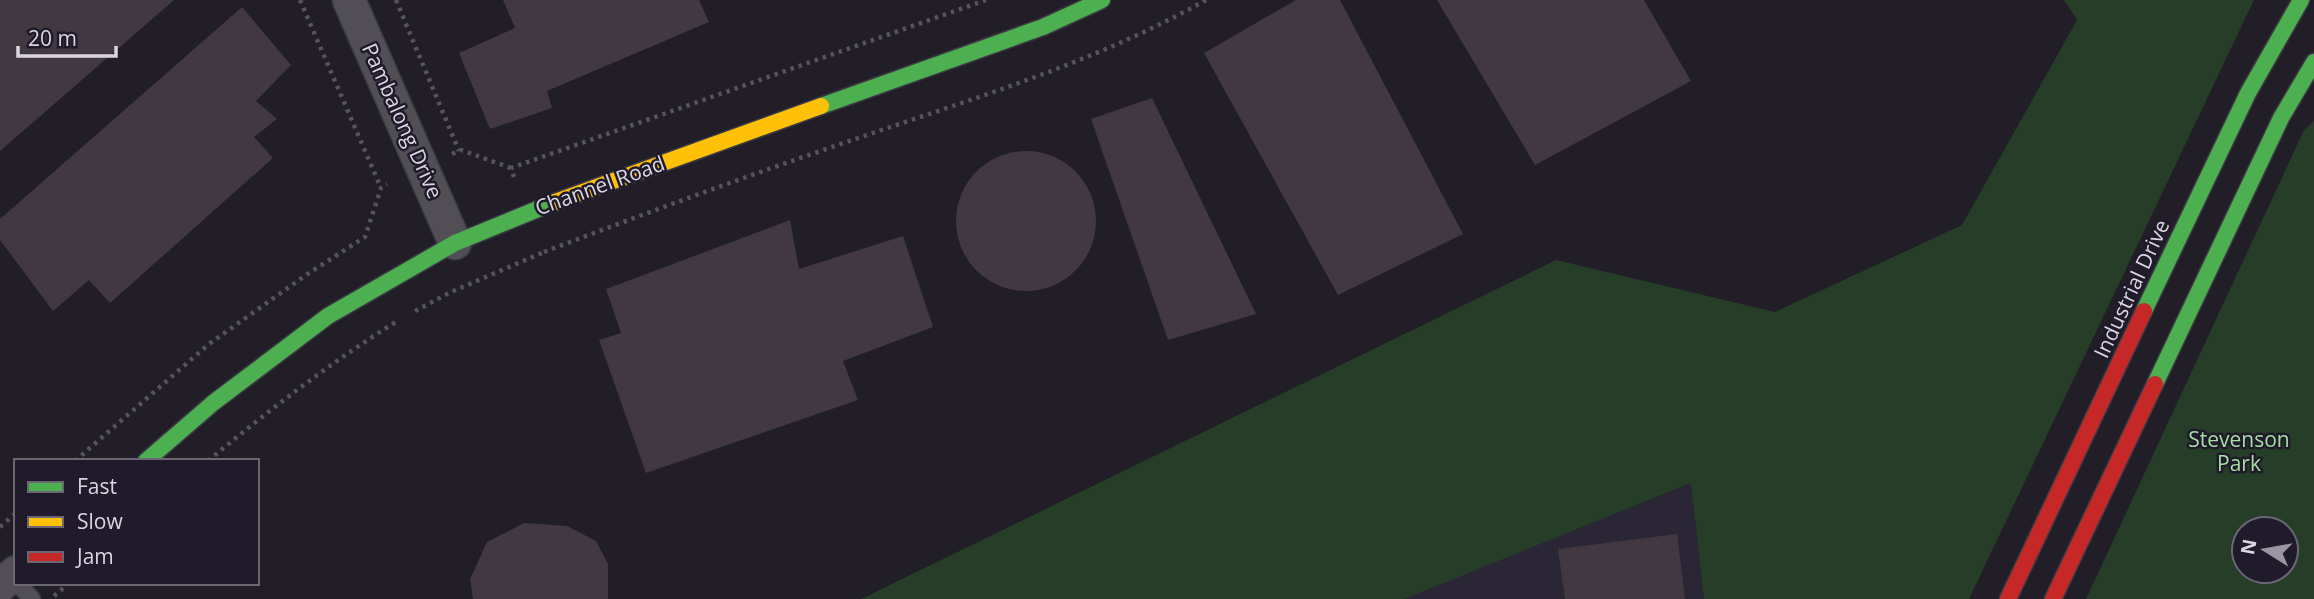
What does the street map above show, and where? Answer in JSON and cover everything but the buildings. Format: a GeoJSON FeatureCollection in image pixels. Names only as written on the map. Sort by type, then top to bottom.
{"type":"FeatureCollection","features":[{"type":"Feature","properties":{"kind":"main road","name":"Channel Road"},"geometry":{"type":"LineString","coordinates":[[148,459],[213,403],[328,316],[455,243],[548,204],[1043,26],[1102,0]]}},
{"type":"Feature","properties":{"kind":"main road","name":"Industrial Drive"},"geometry":{"type":"LineString","coordinates":[[2008,599],[2248,93],[2301,0]]}},
{"type":"Feature","properties":{"kind":"main road"},"geometry":{"type":"LineString","coordinates":[[2053,599],[2281,118],[2314,62]]}},
{"type":"Feature","properties":{"kind":"street","name":"Pambalong Drive"},"geometry":{"type":"LineString","coordinates":[[349,0],[455,243]]}},
{"type":"Feature","properties":{"kind":"lane"},"geometry":{"type":"LineString","coordinates":[[17,585],[32,599]]}},
{"type":"Feature","properties":{"kind":"path"},"geometry":{"type":"LineString","coordinates":[[300,0],[381,188]]}},
{"type":"Feature","properties":{"kind":"path"},"geometry":{"type":"LineString","coordinates":[[396,0],[459,151]]}},
{"type":"Feature","properties":{"kind":"path"},"geometry":{"type":"LineString","coordinates":[[452,155],[459,151],[511,168],[986,0]]}},
{"type":"Feature","properties":{"kind":"path"},"geometry":{"type":"LineString","coordinates":[[210,459],[274,406],[397,321],[451,292],[544,252],[656,209],[1053,70],[1206,0]]}},
{"type":"Feature","properties":{"kind":"path"},"geometry":{"type":"LineString","coordinates":[[511,168],[514,177]]}},
{"type":"Feature","properties":{"kind":"path"},"geometry":{"type":"LineString","coordinates":[[77,459],[209,344],[365,237],[381,188],[387,184]]}},
{"type":"Feature","properties":{"kind":"path"},"geometry":{"type":"LineString","coordinates":[[540,242],[544,252]]}},
{"type":"Feature","properties":{"kind":"path"},"geometry":{"type":"LineString","coordinates":[[0,527],[14,515]]}},
{"type":"Feature","properties":{"kind":"path"},"geometry":{"type":"LineString","coordinates":[[51,599],[67,585]]}},
{"type":"Feature","properties":{"kind":"shaded area"},"geometry":{"type":"Polygon","coordinates":[[[1692,483],[1704,599],[1394,599],[1692,483]]]}},
{"type":"Feature","properties":{"kind":"green space"},"geometry":{"type":"Polygon","coordinates":[[[2064,0],[2254,0],[1969,599],[1704,599],[1691,483],[1404,599],[861,599],[1556,260],[1775,312],[1962,225],[2077,20],[2064,0]]]}},
{"type":"Feature","properties":{"kind":"green space","name":"Stevenson Park"},"geometry":{"type":"Polygon","coordinates":[[[2314,121],[2314,599],[2086,599],[2304,130],[2314,121]]]}},
{"type":"Feature","properties":{"kind":"traffic: fast"},"geometry":{"type":"LineString","coordinates":[[821,106],[1043,27],[1102,0]]}},
{"type":"Feature","properties":{"kind":"traffic: fast"},"geometry":{"type":"LineString","coordinates":[[2144,311],[2248,93],[2301,0]]}},
{"type":"Feature","properties":{"kind":"traffic: fast"},"geometry":{"type":"LineString","coordinates":[[2155,384],[2281,118],[2314,62]]}},
{"type":"Feature","properties":{"kind":"traffic: fast"},"geometry":{"type":"LineString","coordinates":[[148,459],[213,403],[328,316],[455,243],[555,202]]}},
{"type":"Feature","properties":{"kind":"traffic: slow"},"geometry":{"type":"LineString","coordinates":[[555,202],[821,106]]}},
{"type":"Feature","properties":{"kind":"traffic: jam"},"geometry":{"type":"LineString","coordinates":[[2008,599],[2144,311]]}},
{"type":"Feature","properties":{"kind":"traffic: jam"},"geometry":{"type":"LineString","coordinates":[[2053,599],[2155,384]]}}]}
